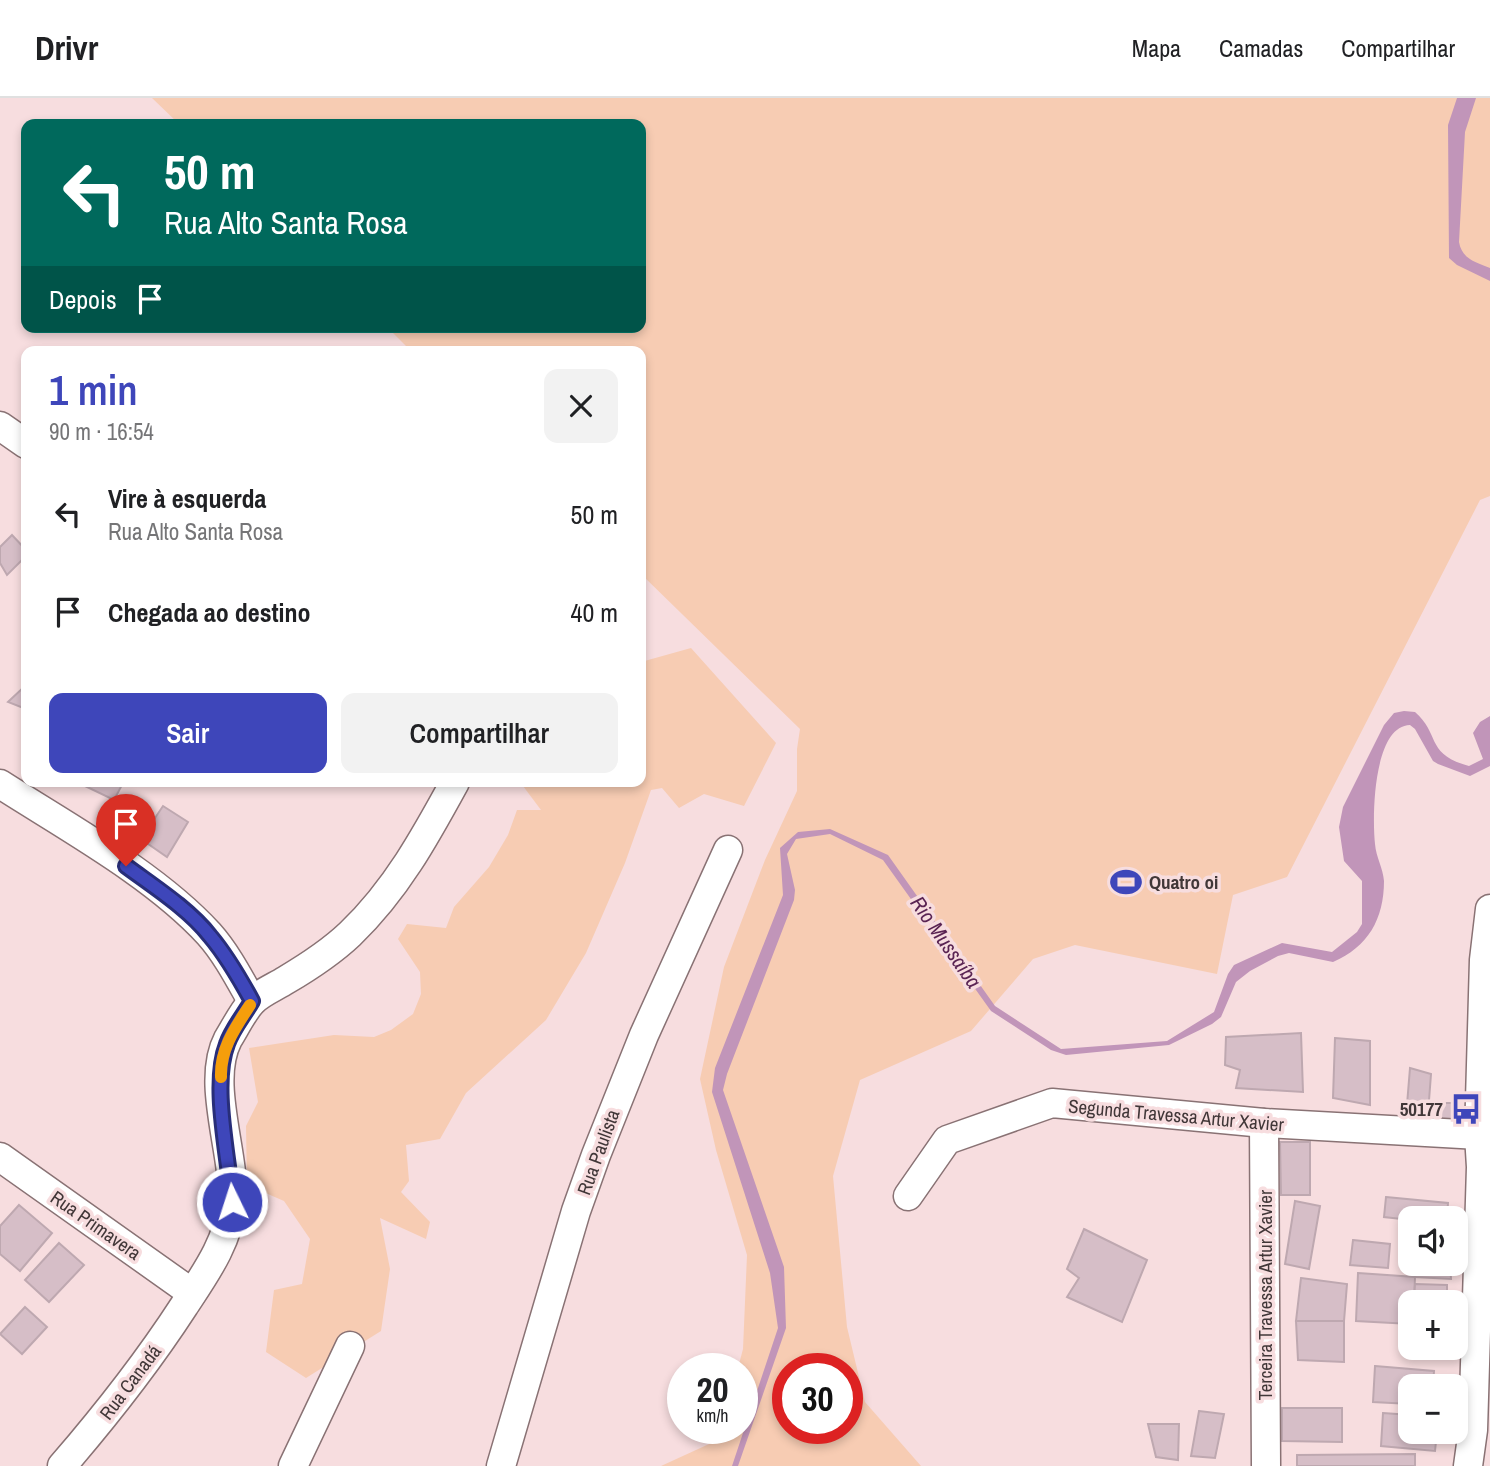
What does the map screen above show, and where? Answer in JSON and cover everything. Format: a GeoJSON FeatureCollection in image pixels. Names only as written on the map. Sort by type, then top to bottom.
{"type":"FeatureCollection","features":[{"type":"Feature","properties":{"kind":"street"},"geometry":{"type":"LineString","coordinates":[[0,426],[21,441]]}},
{"type":"Feature","properties":{"kind":"street"},"geometry":{"type":"LineString","coordinates":[[0,784],[106,851],[166,895],[209,934],[252,1001],[309,967],[349,935],[383,899],[418,849],[452,787]]}},
{"type":"Feature","properties":{"kind":"street","name":"Rua Paulista"},"geometry":{"type":"LineString","coordinates":[[500,1466],[576,1211],[596,1155],[639,1047],[728,850]]}},
{"type":"Feature","properties":{"kind":"street"},"geometry":{"type":"LineString","coordinates":[[1468,1466],[1473,1430],[1485,1176],[1479,1135],[1484,960],[1490,909]]}},
{"type":"Feature","properties":{"kind":"street","name":"Rua Canadá"},"geometry":{"type":"LineString","coordinates":[[62,1466],[111,1408],[159,1344],[209,1268],[223,1240],[232,1202],[223,1126],[221,1063],[227,1042],[252,1001]]}},
{"type":"Feature","properties":{"kind":"street","name":"Segunda Travessa Artur Xavier"},"geometry":{"type":"LineString","coordinates":[[908,1196],[947,1140],[1052,1104],[1264,1124],[1479,1135]]}},
{"type":"Feature","properties":{"kind":"street","name":"Terceira Travessa Artur Xavier"},"geometry":{"type":"LineString","coordinates":[[1264,1124],[1266,1466]]}},
{"type":"Feature","properties":{"kind":"street","name":"Rua Primavera"},"geometry":{"type":"LineString","coordinates":[[0,1157],[192,1293]]}},
{"type":"Feature","properties":{"kind":"street"},"geometry":{"type":"LineString","coordinates":[[293,1466],[351,1346]]}},
{"type":"Feature","properties":{"kind":"shaded area"},"geometry":{"type":"Polygon","coordinates":[[[152,98],[1490,98],[1490,496],[1480,500],[1287,877],[1233,895],[1217,974],[1075,945],[1033,959],[971,1031],[860,1080],[833,1176],[847,1327],[853,1353],[772,1353],[772,1444],[863,1444],[863,1394],[865,1402],[921,1466],[661,1466],[709,1444],[758,1444],[758,1353],[742,1353],[747,1255],[716,1150],[700,1079],[724,967],[765,860],[797,791],[800,729],[646,579],[646,346],[406,346],[393,333],[646,333],[646,119],[174,119],[152,98]]]}},
{"type":"Feature","properties":{"kind":"shaded area"},"geometry":{"type":"Polygon","coordinates":[[[691,648],[776,743],[744,806],[704,794],[679,808],[662,788],[651,790],[625,863],[586,953],[546,1020],[466,1093],[440,1139],[406,1145],[409,1181],[401,1192],[430,1222],[426,1239],[380,1218],[390,1269],[381,1331],[306,1378],[266,1352],[274,1290],[302,1284],[310,1239],[284,1201],[247,1185],[246,1126],[258,1102],[249,1048],[334,1035],[374,1037],[391,1030],[413,1014],[421,994],[420,972],[398,939],[407,924],[446,928],[454,907],[489,867],[508,835],[517,810],[541,810],[524,787],[646,787],[646,661],[691,648]]]}},
{"type":"Feature","properties":{"kind":"water"},"geometry":{"type":"Polygon","coordinates":[[[1457,98],[1476,98],[1465,132],[1459,242],[1466,256],[1490,268],[1490,281],[1457,265],[1449,258],[1448,125],[1457,98]]]}},
{"type":"Feature","properties":{"kind":"water","name":"Rio Mussaíba"},"geometry":{"type":"Polygon","coordinates":[[[1415,712],[1423,720],[1439,750],[1455,761],[1469,766],[1483,759],[1473,733],[1480,722],[1490,716],[1490,766],[1470,776],[1438,764],[1433,761],[1415,729],[1410,725],[1398,729],[1388,740],[1378,775],[1374,831],[1384,881],[1383,895],[1377,919],[1365,940],[1333,962],[1289,953],[1250,971],[1236,982],[1221,1017],[1169,1045],[1066,1055],[1051,1050],[991,1011],[883,860],[830,834],[796,839],[787,854],[795,890],[794,900],[723,1090],[784,1267],[786,1328],[777,1353],[772,1353],[772,1368],[758,1408],[758,1388],[778,1328],[770,1273],[712,1092],[715,1068],[783,895],[780,848],[798,832],[830,829],[888,855],[995,1006],[1061,1049],[1167,1041],[1214,1012],[1234,965],[1282,943],[1332,952],[1357,932],[1362,924],[1362,881],[1344,861],[1339,827],[1343,807],[1384,725],[1394,713],[1415,712]]]}},
{"type":"Feature","properties":{"kind":"water","name":"Rio Mussaíba"},"geometry":{"type":"Polygon","coordinates":[[[739,1444],[746,1444],[738,1466],[732,1466],[739,1444]]]}},
{"type":"Feature","properties":{"kind":"building"},"geometry":{"type":"Polygon","coordinates":[[[12,535],[21,545],[21,561],[7,575],[0,563],[0,547],[12,535]]]}},
{"type":"Feature","properties":{"kind":"building"},"geometry":{"type":"Polygon","coordinates":[[[21,690],[21,707],[8,702],[21,690]]]}},
{"type":"Feature","properties":{"kind":"building"},"geometry":{"type":"Polygon","coordinates":[[[87,787],[121,787],[114,800],[87,787]]]}},
{"type":"Feature","properties":{"kind":"building"},"geometry":{"type":"Polygon","coordinates":[[[163,806],[188,822],[167,857],[141,839],[163,806]]]}},
{"type":"Feature","properties":{"kind":"building"},"geometry":{"type":"Polygon","coordinates":[[[1301,1033],[1303,1092],[1236,1088],[1240,1070],[1225,1065],[1226,1037],[1301,1033]]]}},
{"type":"Feature","properties":{"kind":"building"},"geometry":{"type":"Polygon","coordinates":[[[1335,1038],[1370,1041],[1370,1105],[1333,1098],[1335,1038]]]}},
{"type":"Feature","properties":{"kind":"building"},"geometry":{"type":"Polygon","coordinates":[[[1410,1068],[1431,1074],[1427,1127],[1406,1117],[1410,1068]]]}},
{"type":"Feature","properties":{"kind":"building"},"geometry":{"type":"Polygon","coordinates":[[[1440,1103],[1454,1103],[1458,1131],[1441,1126],[1440,1103]]]}},
{"type":"Feature","properties":{"kind":"building"},"geometry":{"type":"Polygon","coordinates":[[[1280,1142],[1310,1142],[1310,1195],[1281,1195],[1280,1142]]]}},
{"type":"Feature","properties":{"kind":"building"},"geometry":{"type":"Polygon","coordinates":[[[1386,1197],[1448,1203],[1448,1206],[1398,1206],[1398,1219],[1384,1217],[1386,1197]]]}},
{"type":"Feature","properties":{"kind":"building"},"geometry":{"type":"Polygon","coordinates":[[[1295,1201],[1320,1206],[1309,1269],[1285,1264],[1295,1201]]]}},
{"type":"Feature","properties":{"kind":"building"},"geometry":{"type":"Polygon","coordinates":[[[19,1205],[52,1233],[20,1271],[0,1254],[0,1226],[19,1205]]]}},
{"type":"Feature","properties":{"kind":"building"},"geometry":{"type":"Polygon","coordinates":[[[1084,1229],[1147,1260],[1122,1322],[1067,1297],[1079,1278],[1067,1269],[1084,1229]]]}},
{"type":"Feature","properties":{"kind":"building"},"geometry":{"type":"Polygon","coordinates":[[[1353,1240],[1390,1244],[1388,1268],[1350,1265],[1353,1240]]]}},
{"type":"Feature","properties":{"kind":"building"},"geometry":{"type":"Polygon","coordinates":[[[59,1243],[84,1265],[49,1302],[25,1280],[59,1243]]]}},
{"type":"Feature","properties":{"kind":"building"},"geometry":{"type":"Polygon","coordinates":[[[1358,1273],[1415,1277],[1414,1290],[1398,1290],[1398,1323],[1356,1321],[1358,1273]]]}},
{"type":"Feature","properties":{"kind":"building"},"geometry":{"type":"Polygon","coordinates":[[[1451,1276],[1451,1279],[1415,1277],[1451,1276]]]}},
{"type":"Feature","properties":{"kind":"building"},"geometry":{"type":"Polygon","coordinates":[[[1301,1278],[1347,1284],[1344,1321],[1296,1321],[1301,1278]]]}},
{"type":"Feature","properties":{"kind":"building"},"geometry":{"type":"Polygon","coordinates":[[[1415,1284],[1447,1285],[1447,1290],[1415,1290],[1415,1284]]]}},
{"type":"Feature","properties":{"kind":"building"},"geometry":{"type":"Polygon","coordinates":[[[25,1307],[47,1327],[22,1354],[0,1334],[25,1307]]]}},
{"type":"Feature","properties":{"kind":"building"},"geometry":{"type":"Polygon","coordinates":[[[1296,1321],[1344,1321],[1344,1362],[1298,1360],[1296,1321]]]}},
{"type":"Feature","properties":{"kind":"building"},"geometry":{"type":"Polygon","coordinates":[[[1375,1366],[1434,1371],[1434,1374],[1398,1374],[1398,1403],[1373,1402],[1375,1366]]]}},
{"type":"Feature","properties":{"kind":"building"},"geometry":{"type":"Polygon","coordinates":[[[1282,1408],[1342,1408],[1342,1442],[1282,1441],[1282,1408]]]}},
{"type":"Feature","properties":{"kind":"building"},"geometry":{"type":"Polygon","coordinates":[[[1199,1411],[1224,1414],[1215,1458],[1191,1456],[1199,1411]]]}},
{"type":"Feature","properties":{"kind":"building"},"geometry":{"type":"Polygon","coordinates":[[[1383,1413],[1398,1414],[1398,1444],[1436,1444],[1435,1451],[1381,1446],[1383,1413]]]}},
{"type":"Feature","properties":{"kind":"building"},"geometry":{"type":"Polygon","coordinates":[[[1148,1424],[1179,1424],[1178,1460],[1156,1457],[1148,1424]]]}},
{"type":"Feature","properties":{"kind":"building"},"geometry":{"type":"Polygon","coordinates":[[[1415,1454],[1415,1466],[1297,1466],[1297,1455],[1415,1454]]]}},
{"type":"Feature","properties":{"kind":"slow traffic"},"geometry":{"type":"LineString","coordinates":[[221,1077],[221,1063],[227,1042],[250,1005]]}},
{"type":"Feature","properties":{"kind":"place","name":"Quatro oi"},"geometry":{"type":"Point","coordinates":[1126,882]}},
{"type":"Feature","properties":{"kind":"place","name":"50177"},"geometry":{"type":"Point","coordinates":[1466,1109]}},
{"type":"Feature","properties":{"kind":"route"},"geometry":{"type":"LineString","coordinates":[[126,866],[166,895],[209,934],[252,1001],[227,1042],[221,1063],[223,1126],[232,1202]]}}]}
